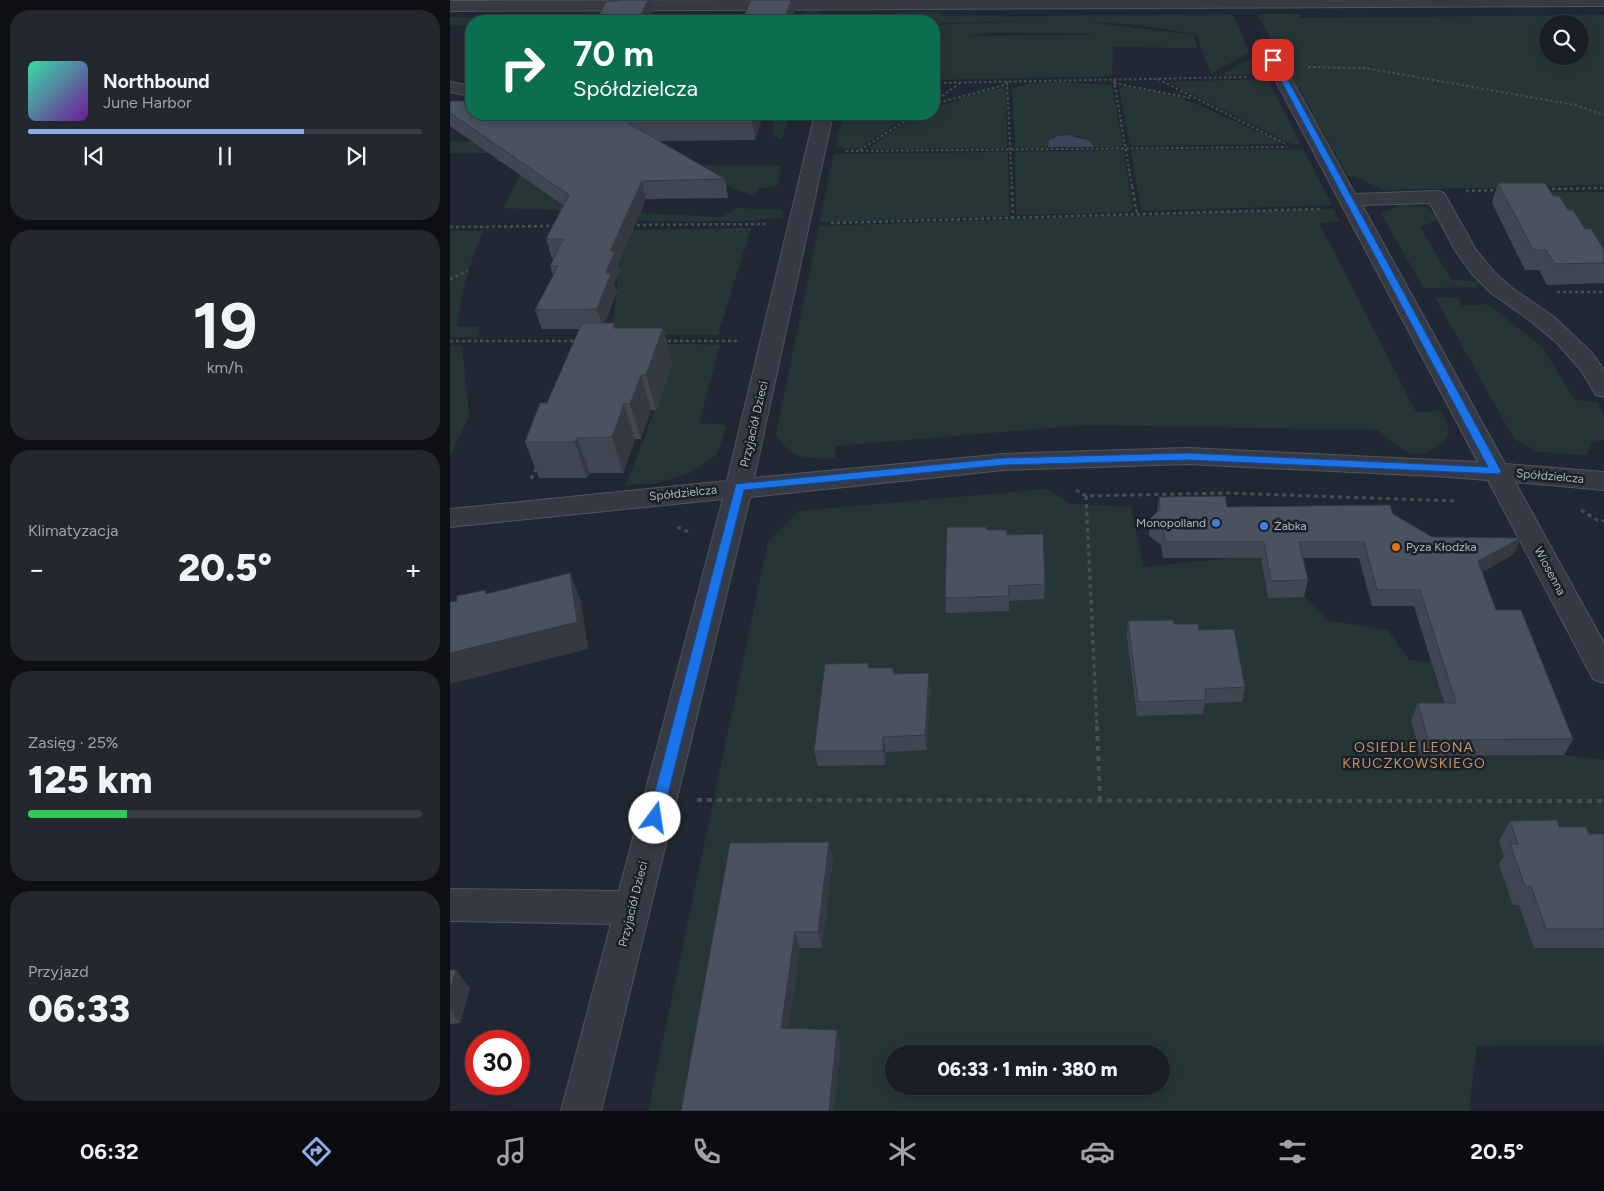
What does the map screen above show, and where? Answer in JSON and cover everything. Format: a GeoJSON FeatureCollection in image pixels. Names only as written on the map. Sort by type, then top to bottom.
{"type":"FeatureCollection","features":[{"type":"Feature","properties":{"kind":"street"},"geometry":{"type":"LineString","coordinates":[[450,6],[1604,1]]}},
{"type":"Feature","properties":{"kind":"street"},"geometry":{"type":"LineString","coordinates":[[846,15],[849,4]]}},
{"type":"Feature","properties":{"kind":"street","name":"Wiosenna"},"geometry":{"type":"LineString","coordinates":[[1275,63],[1604,671]]}},
{"type":"Feature","properties":{"kind":"street"},"geometry":{"type":"LineString","coordinates":[[450,87],[465,90]]}},
{"type":"Feature","properties":{"kind":"street","name":"Przyjaciół Dzieci"},"geometry":{"type":"LineString","coordinates":[[581,1111],[739,487],[823,120]]}},
{"type":"Feature","properties":{"kind":"street"},"geometry":{"type":"LineString","coordinates":[[1351,204],[1437,197],[1475,264],[1487,279],[1556,329],[1574,346],[1587,362],[1604,390]]}},
{"type":"Feature","properties":{"kind":"street","name":"Spółdzielcza"},"geometry":{"type":"LineString","coordinates":[[450,518],[739,487],[1004,462],[1187,456],[1434,466],[1604,481]]}},
{"type":"Feature","properties":{"kind":"street"},"geometry":{"type":"LineString","coordinates":[[450,905],[632,908]]}},
{"type":"Feature","properties":{"kind":"path"},"geometry":{"type":"LineString","coordinates":[[940,83],[1157,79],[1275,63],[1309,67],[1364,68],[1575,105],[1604,116]]}},
{"type":"Feature","properties":{"kind":"path"},"geometry":{"type":"LineString","coordinates":[[840,151],[1291,147],[1157,79]]}},
{"type":"Feature","properties":{"kind":"path"},"geometry":{"type":"LineString","coordinates":[[1114,81],[1194,99]]}},
{"type":"Feature","properties":{"kind":"path"},"geometry":{"type":"LineString","coordinates":[[1114,81],[1137,214]]}},
{"type":"Feature","properties":{"kind":"path"},"geometry":{"type":"LineString","coordinates":[[940,99],[961,83]]}},
{"type":"Feature","properties":{"kind":"path"},"geometry":{"type":"LineString","coordinates":[[940,101],[1008,83]]}},
{"type":"Feature","properties":{"kind":"path"},"geometry":{"type":"LineString","coordinates":[[1008,83],[1013,217]]}},
{"type":"Feature","properties":{"kind":"path"},"geometry":{"type":"LineString","coordinates":[[859,151],[907,120]]}},
{"type":"Feature","properties":{"kind":"path"},"geometry":{"type":"LineString","coordinates":[[1546,189],[1604,188]]}},
{"type":"Feature","properties":{"kind":"path"},"geometry":{"type":"LineString","coordinates":[[1460,191],[1508,190]]}},
{"type":"Feature","properties":{"kind":"path"},"geometry":{"type":"LineString","coordinates":[[630,226],[799,224],[1137,214],[1351,204]]}},
{"type":"Feature","properties":{"kind":"path"},"geometry":{"type":"LineString","coordinates":[[450,227],[563,226]]}},
{"type":"Feature","properties":{"kind":"path"},"geometry":{"type":"LineString","coordinates":[[450,279],[468,271]]}},
{"type":"Feature","properties":{"kind":"path"},"geometry":{"type":"LineString","coordinates":[[654,341],[772,340]]}},
{"type":"Feature","properties":{"kind":"path"},"geometry":{"type":"LineString","coordinates":[[450,341],[584,341]]}},
{"type":"Feature","properties":{"kind":"path"},"geometry":{"type":"LineString","coordinates":[[530,482],[538,464]]}},
{"type":"Feature","properties":{"kind":"path"},"geometry":{"type":"LineString","coordinates":[[1070,487],[1086,496],[1226,493],[1513,504]]}},
{"type":"Feature","properties":{"kind":"path"},"geometry":{"type":"LineString","coordinates":[[1086,496],[1100,800]]}},
{"type":"Feature","properties":{"kind":"path"},"geometry":{"type":"LineString","coordinates":[[1574,506],[1597,520],[1604,521]]}},
{"type":"Feature","properties":{"kind":"path"},"geometry":{"type":"LineString","coordinates":[[670,523],[686,531],[728,531]]}},
{"type":"Feature","properties":{"kind":"path"},"geometry":{"type":"LineString","coordinates":[[660,800],[1604,801]]}},
{"type":"Feature","properties":{"kind":"shaded area"},"geometry":{"type":"Polygon","coordinates":[[[808,10],[823,15],[804,15],[808,10]]]}},
{"type":"Feature","properties":{"kind":"shaded area"},"geometry":{"type":"Polygon","coordinates":[[[940,12],[942,16],[1233,15],[1249,52],[1211,74],[1196,34],[1130,24],[1086,22],[1194,35],[1197,48],[1113,47],[1112,76],[940,80],[940,39],[947,38],[940,39],[940,25],[1053,20],[940,23],[940,15],[889,15],[940,12]],[[990,33],[966,36],[1090,35],[1089,33],[990,33]]]}},
{"type":"Feature","properties":{"kind":"shaded area"},"geometry":{"type":"Polygon","coordinates":[[[1266,14],[1299,14],[1300,18],[1539,16],[1539,65],[1589,65],[1589,15],[1604,15],[1604,185],[1385,190],[1348,176],[1258,16],[1266,14]]]}},
{"type":"Feature","properties":{"kind":"shaded area"},"geometry":{"type":"Polygon","coordinates":[[[450,17],[465,17],[465,26],[450,25],[450,17]]]}},
{"type":"Feature","properties":{"kind":"shaded area"},"geometry":{"type":"Polygon","coordinates":[[[1254,56],[1263,74],[1220,76],[1254,56]]]}},
{"type":"Feature","properties":{"kind":"shaded area"},"geometry":{"type":"Polygon","coordinates":[[[1267,79],[1301,145],[1292,144],[1168,82],[1267,79]]]}},
{"type":"Feature","properties":{"kind":"shaded area"},"geometry":{"type":"Polygon","coordinates":[[[1060,82],[1112,85],[1123,145],[1118,147],[1094,147],[1091,142],[1082,137],[1065,135],[1054,137],[1046,148],[1015,148],[1012,88],[1030,84],[1060,82]]]}},
{"type":"Feature","properties":{"kind":"shaded area"},"geometry":{"type":"Polygon","coordinates":[[[1123,86],[1175,96],[1192,102],[1277,140],[1278,144],[1134,146],[1130,143],[1119,89],[1123,86]]]}},
{"type":"Feature","properties":{"kind":"shaded area"},"geometry":{"type":"Polygon","coordinates":[[[1002,88],[1006,91],[1007,146],[1004,148],[869,148],[909,120],[940,120],[940,106],[975,94],[1002,88]]]}},
{"type":"Feature","properties":{"kind":"shaded area"},"geometry":{"type":"Polygon","coordinates":[[[772,120],[787,120],[781,139],[774,136],[772,120]]]}},
{"type":"Feature","properties":{"kind":"shaded area"},"geometry":{"type":"Polygon","coordinates":[[[842,120],[901,120],[860,148],[836,147],[842,120]]]}},
{"type":"Feature","properties":{"kind":"shaded area"},"geometry":{"type":"Polygon","coordinates":[[[450,141],[505,141],[513,154],[500,162],[496,160],[497,153],[450,153],[450,141]]]}},
{"type":"Feature","properties":{"kind":"shaded area"},"geometry":{"type":"Polygon","coordinates":[[[535,144],[616,212],[721,217],[737,208],[782,210],[783,218],[745,221],[604,221],[600,212],[504,208],[535,144]]]}},
{"type":"Feature","properties":{"kind":"shaded area"},"geometry":{"type":"Polygon","coordinates":[[[1303,149],[1332,205],[1145,211],[1141,209],[1131,152],[1135,150],[1303,149]]]}},
{"type":"Feature","properties":{"kind":"shaded area"},"geometry":{"type":"Polygon","coordinates":[[[1119,150],[1124,152],[1133,210],[1130,212],[1020,215],[1016,213],[1015,154],[1018,152],[1119,150]]]}},
{"type":"Feature","properties":{"kind":"shaded area"},"geometry":{"type":"Polygon","coordinates":[[[1008,152],[1010,216],[819,222],[834,154],[1008,152]]]}},
{"type":"Feature","properties":{"kind":"shaded area"},"geometry":{"type":"Polygon","coordinates":[[[699,165],[781,166],[776,187],[760,188],[753,196],[728,186],[713,188],[699,165]]]}},
{"type":"Feature","properties":{"kind":"shaded area"},"geometry":{"type":"Polygon","coordinates":[[[1532,192],[1604,192],[1604,270],[1532,192]]]}},
{"type":"Feature","properties":{"kind":"shaded area"},"geometry":{"type":"Polygon","coordinates":[[[1400,205],[1428,208],[1438,220],[1420,227],[1451,279],[1477,282],[1477,287],[1424,288],[1381,214],[1400,205]]]}},
{"type":"Feature","properties":{"kind":"shaded area"},"geometry":{"type":"Polygon","coordinates":[[[1333,209],[1340,221],[1319,223],[1416,412],[1441,411],[1446,420],[1449,433],[1442,443],[1432,450],[1420,454],[1408,452],[1378,430],[1088,425],[836,446],[835,458],[809,458],[788,449],[776,434],[819,226],[1333,209]]]}},
{"type":"Feature","properties":{"kind":"shaded area"},"geometry":{"type":"Polygon","coordinates":[[[751,228],[718,335],[612,335],[622,241],[608,230],[751,228]]]}},
{"type":"Feature","properties":{"kind":"shaded area"},"geometry":{"type":"Polygon","coordinates":[[[450,231],[483,231],[468,271],[456,326],[479,327],[480,337],[450,337],[450,231]]]}},
{"type":"Feature","properties":{"kind":"shaded area"},"geometry":{"type":"Polygon","coordinates":[[[1435,297],[1458,298],[1462,306],[1488,304],[1542,347],[1575,400],[1598,402],[1604,417],[1604,440],[1593,441],[1587,455],[1539,452],[1514,439],[1435,297]]]}},
{"type":"Feature","properties":{"kind":"shaded area"},"geometry":{"type":"Polygon","coordinates":[[[648,343],[720,345],[699,423],[727,425],[718,453],[694,471],[659,483],[626,485],[672,364],[648,343]]]}},
{"type":"Feature","properties":{"kind":"shaded area"},"geometry":{"type":"Polygon","coordinates":[[[462,345],[469,416],[450,457],[450,346],[462,345]]]}},
{"type":"Feature","properties":{"kind":"shaded area"},"geometry":{"type":"Polygon","coordinates":[[[1046,489],[1071,504],[1131,507],[1144,567],[1230,558],[1259,550],[1268,597],[1304,597],[1327,620],[1388,630],[1409,660],[1431,662],[1448,719],[1422,756],[1564,755],[1604,760],[1604,1049],[1602,1045],[1477,1046],[1469,1111],[648,1111],[768,542],[799,511],[1046,489]]]}},
{"type":"Feature","properties":{"kind":"water"},"geometry":{"type":"Polygon","coordinates":[[[1069,135],[1090,141],[1094,147],[1048,147],[1049,141],[1057,136],[1069,135]]]}},
{"type":"Feature","properties":{"kind":"building"},"geometry":{"type":"Polygon","coordinates":[[[648,0],[641,15],[598,15],[606,2],[648,0]]]}},
{"type":"Feature","properties":{"kind":"building"},"geometry":{"type":"Polygon","coordinates":[[[751,0],[791,0],[786,15],[745,15],[751,0]]]}},
{"type":"Feature","properties":{"kind":"building"},"geometry":{"type":"Polygon","coordinates":[[[450,101],[465,101],[465,120],[753,120],[752,123],[628,123],[725,179],[642,181],[610,251],[615,251],[606,273],[611,273],[597,309],[535,310],[558,266],[550,266],[563,239],[546,239],[569,195],[450,113],[450,101]]]}},
{"type":"Feature","properties":{"kind":"building"},"geometry":{"type":"Polygon","coordinates":[[[1498,183],[1545,183],[1553,196],[1559,196],[1568,210],[1573,210],[1585,229],[1591,229],[1604,249],[1604,263],[1555,264],[1546,250],[1533,250],[1498,183]]]}},
{"type":"Feature","properties":{"kind":"building"},"geometry":{"type":"Polygon","coordinates":[[[582,323],[615,323],[613,328],[663,328],[646,375],[641,375],[630,404],[624,404],[612,437],[577,438],[575,442],[525,442],[540,403],[547,403],[582,323]]]}},
{"type":"Feature","properties":{"kind":"building"},"geometry":{"type":"Polygon","coordinates":[[[1225,496],[1227,507],[1390,505],[1393,514],[1432,537],[1521,538],[1478,561],[1496,610],[1521,610],[1573,739],[1428,740],[1418,703],[1456,703],[1420,590],[1377,590],[1364,542],[1299,542],[1308,580],[1271,581],[1264,542],[1165,542],[1163,528],[1150,519],[1160,509],[1159,497],[1225,496]]]}},
{"type":"Feature","properties":{"kind":"building"},"geometry":{"type":"Polygon","coordinates":[[[947,527],[986,527],[987,530],[1007,530],[1007,535],[1043,534],[1045,584],[1008,586],[1009,596],[945,598],[947,527]]]}},
{"type":"Feature","properties":{"kind":"building"},"geometry":{"type":"Polygon","coordinates":[[[570,573],[577,622],[450,653],[450,602],[457,601],[457,596],[485,590],[486,594],[570,573]]]}},
{"type":"Feature","properties":{"kind":"building"},"geometry":{"type":"Polygon","coordinates":[[[1174,620],[1174,624],[1198,624],[1199,630],[1234,629],[1245,687],[1205,689],[1206,700],[1138,702],[1128,621],[1174,620]]]}},
{"type":"Feature","properties":{"kind":"building"},"geometry":{"type":"Polygon","coordinates":[[[868,663],[868,668],[893,668],[893,674],[929,673],[925,735],[883,737],[883,751],[814,751],[825,664],[868,663]]]}},
{"type":"Feature","properties":{"kind":"building"},"geometry":{"type":"Polygon","coordinates":[[[1557,820],[1559,827],[1586,827],[1589,834],[1604,834],[1604,929],[1546,929],[1531,886],[1525,886],[1510,844],[1518,844],[1510,821],[1557,820]]]}},
{"type":"Feature","properties":{"kind":"building"},"geometry":{"type":"Polygon","coordinates":[[[829,842],[818,932],[795,932],[781,1028],[837,1030],[829,1111],[681,1111],[730,843],[829,842]]]}},
{"type":"Feature","properties":{"kind":"building"},"geometry":{"type":"Polygon","coordinates":[[[450,970],[456,970],[450,991],[450,970]]]}},
{"type":"Feature","properties":{"kind":"place","name":"Monopolland"},"geometry":{"type":"Point","coordinates":[1216,523]}},
{"type":"Feature","properties":{"kind":"place","name":"Żabka"},"geometry":{"type":"Point","coordinates":[1264,526]}},
{"type":"Feature","properties":{"kind":"place","name":"Pyza Kłodzka"},"geometry":{"type":"Point","coordinates":[1396,547]}},
{"type":"Feature","properties":{"kind":"district","name":"OSIEDLE LEONA KRUCZKOWSKIEGO"},"geometry":{"type":"Point","coordinates":[1414,756]}},
{"type":"Feature","properties":{"kind":"route"},"geometry":{"type":"LineString","coordinates":[[655,818],[739,487],[1004,462],[1187,456],[1434,466],[1496,471],[1273,60]]}}]}
